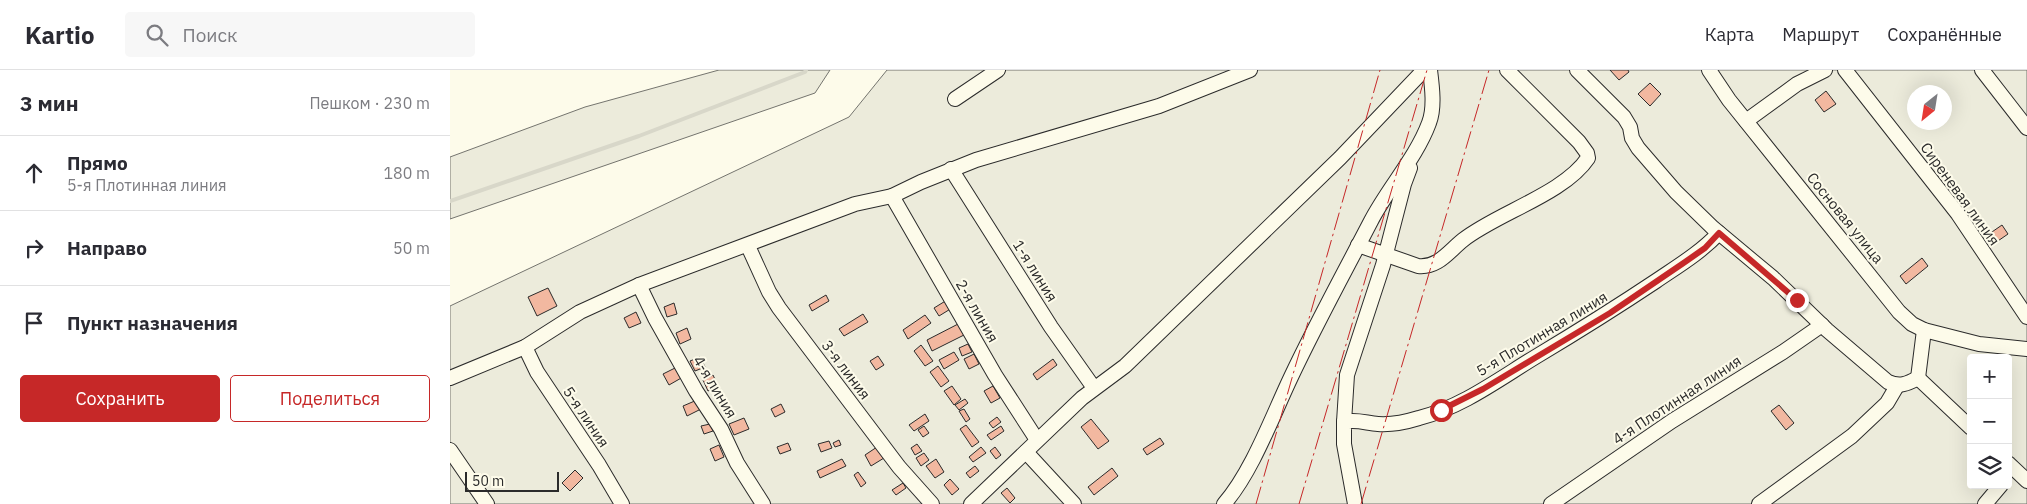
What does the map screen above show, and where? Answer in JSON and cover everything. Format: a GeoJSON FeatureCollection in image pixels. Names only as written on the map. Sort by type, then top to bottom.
{"type":"FeatureCollection","features":[{"type":"Feature","properties":{"kind":"street"},"geometry":{"type":"LineString","coordinates":[[955,99],[998,70]]}},
{"type":"Feature","properties":{"kind":"street"},"geometry":{"type":"LineString","coordinates":[[450,378],[525,347],[580,312],[639,286],[855,204],[892,196],[951,169],[976,160],[1159,106],[1250,70]]}},
{"type":"Feature","properties":{"kind":"street"},"geometry":{"type":"LineString","coordinates":[[972,504],[1037,440],[1094,388],[1125,366],[1340,158],[1424,70]]}},
{"type":"Feature","properties":{"kind":"street"},"geometry":{"type":"LineString","coordinates":[[1355,504],[1344,444],[1346,374],[1386,255],[1404,184],[1430,121],[1432,104],[1430,70]]}},
{"type":"Feature","properties":{"kind":"street"},"geometry":{"type":"LineString","coordinates":[[1358,245],[1418,266],[1427,267],[1436,264],[1478,228],[1549,191],[1571,176],[1588,158],[1587,153],[1579,142],[1507,70]]}},
{"type":"Feature","properties":{"kind":"street"},"geometry":{"type":"LineString","coordinates":[[1577,70],[1624,117],[1630,127],[1632,138],[1645,159],[1719,233],[1773,278],[1822,325],[1888,382],[1897,386],[1907,384],[1918,378]]}},
{"type":"Feature","properties":{"kind":"street","name":"Сосновая улица"},"geometry":{"type":"LineString","coordinates":[[1709,70],[1746,121],[1899,312],[1912,324],[1924,330],[1978,344],[2027,349]]}},
{"type":"Feature","properties":{"kind":"street"},"geometry":{"type":"LineString","coordinates":[[1746,121],[1798,84],[1825,70]]}},
{"type":"Feature","properties":{"kind":"street","name":"Сиреневая линия"},"geometry":{"type":"LineString","coordinates":[[1845,70],[1958,214],[2027,316]]}},
{"type":"Feature","properties":{"kind":"street"},"geometry":{"type":"LineString","coordinates":[[1982,70],[2027,128]]}},
{"type":"Feature","properties":{"kind":"street"},"geometry":{"type":"LineString","coordinates":[[1224,504],[1242,481],[1304,350],[1375,213],[1421,140]]}},
{"type":"Feature","properties":{"kind":"street","name":"1-я линия"},"geometry":{"type":"LineString","coordinates":[[951,169],[1051,327],[1094,388]]}},
{"type":"Feature","properties":{"kind":"street","name":"2-я линия"},"geometry":{"type":"LineString","coordinates":[[892,196],[995,375],[1037,440]]}},
{"type":"Feature","properties":{"kind":"street","name":"5-я Плотинная линия"},"geometry":{"type":"LineString","coordinates":[[1344,422],[1351,420],[1364,423],[1394,424],[1420,418],[1457,403],[1610,313],[1705,248],[1719,233]]}},
{"type":"Feature","properties":{"kind":"street","name":"3-я линия"},"geometry":{"type":"LineString","coordinates":[[748,246],[769,292],[779,308],[899,467],[932,504]]}},
{"type":"Feature","properties":{"kind":"street","name":"4-я линия"},"geometry":{"type":"LineString","coordinates":[[639,286],[696,391],[721,429],[737,463],[763,504]]}},
{"type":"Feature","properties":{"kind":"street","name":"4-я Плотинная линия"},"geometry":{"type":"LineString","coordinates":[[1551,504],[1672,421],[1783,352],[1822,325]]}},
{"type":"Feature","properties":{"kind":"street"},"geometry":{"type":"LineString","coordinates":[[1918,378],[1924,330]]}},
{"type":"Feature","properties":{"kind":"street","name":"5-я линия"},"geometry":{"type":"LineString","coordinates":[[525,347],[537,372],[622,504]]}},
{"type":"Feature","properties":{"kind":"street"},"geometry":{"type":"LineString","coordinates":[[1918,378],[1967,424]]}},
{"type":"Feature","properties":{"kind":"street"},"geometry":{"type":"LineString","coordinates":[[1760,504],[1857,431],[1887,403],[1897,386]]}},
{"type":"Feature","properties":{"kind":"street"},"geometry":{"type":"LineString","coordinates":[[450,450],[487,504]]}},
{"type":"Feature","properties":{"kind":"street"},"geometry":{"type":"LineString","coordinates":[[1026,452],[1074,504]]}},
{"type":"Feature","properties":{"kind":"street"},"geometry":{"type":"LineString","coordinates":[[2012,471],[2027,481]]}},
{"type":"Feature","properties":{"kind":"street"},"geometry":{"type":"LineString","coordinates":[[1986,504],[1998,489]]}},
{"type":"Feature","properties":{"kind":"shaded area"},"geometry":{"type":"Polygon","coordinates":[[[719,70],[830,70],[815,93],[450,219],[450,157],[585,107],[719,70]]]}},
{"type":"Feature","properties":{"kind":"shaded area"},"geometry":{"type":"Polygon","coordinates":[[[887,70],[2027,70],[2027,504],[450,504],[450,306],[849,117],[887,70]]]}},
{"type":"Feature","properties":{"kind":"building"},"geometry":{"type":"Polygon","coordinates":[[[1610,70],[1628,70],[1629,72],[1619,80],[1610,70]]]}},
{"type":"Feature","properties":{"kind":"building"},"geometry":{"type":"Polygon","coordinates":[[[1650,83],[1661,94],[1650,106],[1638,94],[1650,83]]]}},
{"type":"Feature","properties":{"kind":"building"},"geometry":{"type":"Polygon","coordinates":[[[1826,91],[1836,104],[1824,112],[1815,100],[1826,91]]]}},
{"type":"Feature","properties":{"kind":"building"},"geometry":{"type":"Polygon","coordinates":[[[2002,225],[2008,234],[1995,243],[1989,234],[2002,225]]]}},
{"type":"Feature","properties":{"kind":"building"},"geometry":{"type":"Polygon","coordinates":[[[1922,258],[1928,266],[1906,284],[1900,276],[1922,258]]]}},
{"type":"Feature","properties":{"kind":"building"},"geometry":{"type":"Polygon","coordinates":[[[548,288],[557,306],[537,316],[528,297],[548,288]]]}},
{"type":"Feature","properties":{"kind":"building"},"geometry":{"type":"Polygon","coordinates":[[[826,295],[829,301],[812,311],[809,305],[826,295]]]}},
{"type":"Feature","properties":{"kind":"building"},"geometry":{"type":"Polygon","coordinates":[[[947,300],[952,308],[939,316],[934,308],[947,300]]]}},
{"type":"Feature","properties":{"kind":"building"},"geometry":{"type":"Polygon","coordinates":[[[674,303],[677,314],[667,317],[664,307],[674,303]]]}},
{"type":"Feature","properties":{"kind":"building"},"geometry":{"type":"Polygon","coordinates":[[[636,312],[641,323],[629,328],[624,318],[636,312]]]}},
{"type":"Feature","properties":{"kind":"building"},"geometry":{"type":"Polygon","coordinates":[[[863,314],[868,322],[844,336],[839,329],[863,314]]]}},
{"type":"Feature","properties":{"kind":"building"},"geometry":{"type":"Polygon","coordinates":[[[925,315],[931,323],[908,339],[903,330],[925,315]]]}},
{"type":"Feature","properties":{"kind":"building"},"geometry":{"type":"Polygon","coordinates":[[[960,323],[966,334],[932,351],[927,340],[960,323]]]}},
{"type":"Feature","properties":{"kind":"building"},"geometry":{"type":"Polygon","coordinates":[[[687,328],[691,339],[680,344],[676,333],[687,328]]]}},
{"type":"Feature","properties":{"kind":"building"},"geometry":{"type":"Polygon","coordinates":[[[968,344],[972,352],[962,356],[959,348],[968,344]]]}},
{"type":"Feature","properties":{"kind":"building"},"geometry":{"type":"Polygon","coordinates":[[[921,345],[933,361],[925,366],[914,351],[921,345]]]}},
{"type":"Feature","properties":{"kind":"building"},"geometry":{"type":"Polygon","coordinates":[[[954,352],[959,360],[944,369],[939,360],[954,352]]]}},
{"type":"Feature","properties":{"kind":"building"},"geometry":{"type":"Polygon","coordinates":[[[974,354],[979,364],[969,369],[964,359],[974,354]]]}},
{"type":"Feature","properties":{"kind":"building"},"geometry":{"type":"Polygon","coordinates":[[[878,356],[884,365],[876,370],[870,361],[878,356]]]}},
{"type":"Feature","properties":{"kind":"building"},"geometry":{"type":"Polygon","coordinates":[[[700,357],[705,367],[695,371],[690,361],[700,357]]]}},
{"type":"Feature","properties":{"kind":"building"},"geometry":{"type":"Polygon","coordinates":[[[1053,359],[1057,365],[1037,380],[1033,374],[1053,359]]]}},
{"type":"Feature","properties":{"kind":"building"},"geometry":{"type":"Polygon","coordinates":[[[938,366],[949,381],[941,387],[930,372],[938,366]]]}},
{"type":"Feature","properties":{"kind":"building"},"geometry":{"type":"Polygon","coordinates":[[[677,367],[683,377],[669,385],[663,374],[677,367]]]}},
{"type":"Feature","properties":{"kind":"building"},"geometry":{"type":"Polygon","coordinates":[[[713,375],[718,386],[708,391],[703,380],[713,375]]]}},
{"type":"Feature","properties":{"kind":"building"},"geometry":{"type":"Polygon","coordinates":[[[952,386],[961,399],[954,405],[944,391],[952,386]]]}},
{"type":"Feature","properties":{"kind":"building"},"geometry":{"type":"Polygon","coordinates":[[[993,386],[1000,398],[991,403],[984,391],[993,386]]]}},
{"type":"Feature","properties":{"kind":"building"},"geometry":{"type":"Polygon","coordinates":[[[965,399],[968,403],[959,410],[955,405],[965,399]]]}},
{"type":"Feature","properties":{"kind":"building"},"geometry":{"type":"Polygon","coordinates":[[[697,400],[701,409],[687,416],[683,406],[697,400]]]}},
{"type":"Feature","properties":{"kind":"building"},"geometry":{"type":"Polygon","coordinates":[[[781,404],[785,412],[775,417],[771,409],[781,404]]]}},
{"type":"Feature","properties":{"kind":"building"},"geometry":{"type":"Polygon","coordinates":[[[1779,405],[1794,423],[1786,430],[1771,411],[1779,405]]]}},
{"type":"Feature","properties":{"kind":"building"},"geometry":{"type":"Polygon","coordinates":[[[964,409],[970,419],[966,422],[959,411],[964,409]]]}},
{"type":"Feature","properties":{"kind":"building"},"geometry":{"type":"Polygon","coordinates":[[[925,414],[929,421],[914,431],[909,425],[925,414]]]}},
{"type":"Feature","properties":{"kind":"building"},"geometry":{"type":"Polygon","coordinates":[[[997,417],[1001,422],[993,428],[989,423],[997,417]]]}},
{"type":"Feature","properties":{"kind":"building"},"geometry":{"type":"Polygon","coordinates":[[[744,418],[749,429],[734,435],[729,424],[744,418]]]}},
{"type":"Feature","properties":{"kind":"building"},"geometry":{"type":"Polygon","coordinates":[[[1091,419],[1109,441],[1098,449],[1081,427],[1091,419]]]}},
{"type":"Feature","properties":{"kind":"building"},"geometry":{"type":"Polygon","coordinates":[[[710,424],[713,431],[704,434],[701,426],[710,424]]]}},
{"type":"Feature","properties":{"kind":"building"},"geometry":{"type":"Polygon","coordinates":[[[966,425],[979,442],[972,447],[960,429],[966,425]]]}},
{"type":"Feature","properties":{"kind":"building"},"geometry":{"type":"Polygon","coordinates":[[[924,426],[929,433],[923,437],[918,430],[924,426]]]}},
{"type":"Feature","properties":{"kind":"building"},"geometry":{"type":"Polygon","coordinates":[[[1001,426],[1004,431],[991,440],[987,435],[1001,426]]]}},
{"type":"Feature","properties":{"kind":"building"},"geometry":{"type":"Polygon","coordinates":[[[1160,438],[1164,444],[1147,455],[1143,449],[1160,438]]]}},
{"type":"Feature","properties":{"kind":"building"},"geometry":{"type":"Polygon","coordinates":[[[839,440],[841,445],[835,447],[833,443],[839,440]]]}},
{"type":"Feature","properties":{"kind":"building"},"geometry":{"type":"Polygon","coordinates":[[[829,441],[832,448],[821,452],[818,444],[829,441]]]}},
{"type":"Feature","properties":{"kind":"building"},"geometry":{"type":"Polygon","coordinates":[[[788,443],[791,450],[780,454],[777,447],[788,443]]]}},
{"type":"Feature","properties":{"kind":"building"},"geometry":{"type":"Polygon","coordinates":[[[917,444],[922,451],[915,455],[911,448],[917,444]]]}},
{"type":"Feature","properties":{"kind":"building"},"geometry":{"type":"Polygon","coordinates":[[[719,445],[724,457],[715,461],[710,449],[719,445]]]}},
{"type":"Feature","properties":{"kind":"building"},"geometry":{"type":"Polygon","coordinates":[[[877,447],[884,458],[871,466],[865,455],[877,447]]]}},
{"type":"Feature","properties":{"kind":"building"},"geometry":{"type":"Polygon","coordinates":[[[981,447],[986,453],[973,462],[969,457],[981,447]]]}},
{"type":"Feature","properties":{"kind":"building"},"geometry":{"type":"Polygon","coordinates":[[[995,447],[1001,455],[996,459],[990,451],[995,447]]]}},
{"type":"Feature","properties":{"kind":"building"},"geometry":{"type":"Polygon","coordinates":[[[924,453],[929,460],[921,466],[916,458],[924,453]]]}},
{"type":"Feature","properties":{"kind":"building"},"geometry":{"type":"Polygon","coordinates":[[[842,459],[846,466],[820,478],[817,471],[842,459]]]}},
{"type":"Feature","properties":{"kind":"building"},"geometry":{"type":"Polygon","coordinates":[[[936,459],[944,472],[935,478],[926,466],[936,459]]]}},
{"type":"Feature","properties":{"kind":"building"},"geometry":{"type":"Polygon","coordinates":[[[975,466],[979,471],[970,478],[966,473],[975,466]]]}},
{"type":"Feature","properties":{"kind":"building"},"geometry":{"type":"Polygon","coordinates":[[[1112,468],[1118,476],[1094,495],[1088,487],[1112,468]]]}},
{"type":"Feature","properties":{"kind":"building"},"geometry":{"type":"Polygon","coordinates":[[[575,470],[583,478],[570,491],[562,483],[575,470]]]}},
{"type":"Feature","properties":{"kind":"building"},"geometry":{"type":"Polygon","coordinates":[[[858,472],[866,483],[861,487],[854,475],[858,472]]]}},
{"type":"Feature","properties":{"kind":"building"},"geometry":{"type":"Polygon","coordinates":[[[950,479],[959,489],[952,495],[944,485],[950,479]]]}},
{"type":"Feature","properties":{"kind":"building"},"geometry":{"type":"Polygon","coordinates":[[[903,483],[906,488],[896,495],[892,490],[903,483]]]}},
{"type":"Feature","properties":{"kind":"building"},"geometry":{"type":"Polygon","coordinates":[[[1007,488],[1015,498],[1010,503],[1001,493],[1007,488]]]}},
{"type":"Feature","properties":{"kind":"waterway"},"geometry":{"type":"LineString","coordinates":[[450,201],[639,136],[806,70]]}},
{"type":"Feature","properties":{"kind":"power"},"geometry":{"type":"LineString","coordinates":[[1256,504],[1380,70]]}},
{"type":"Feature","properties":{"kind":"power"},"geometry":{"type":"LineString","coordinates":[[1299,504],[1427,70]]}},
{"type":"Feature","properties":{"kind":"power"},"geometry":{"type":"LineString","coordinates":[[1361,504],[1489,70]]}},
{"type":"Feature","properties":{"kind":"route"},"geometry":{"type":"LineString","coordinates":[[1441,410],[1483,389],[1610,313],[1705,248],[1719,233],[1797,300]]}}]}
